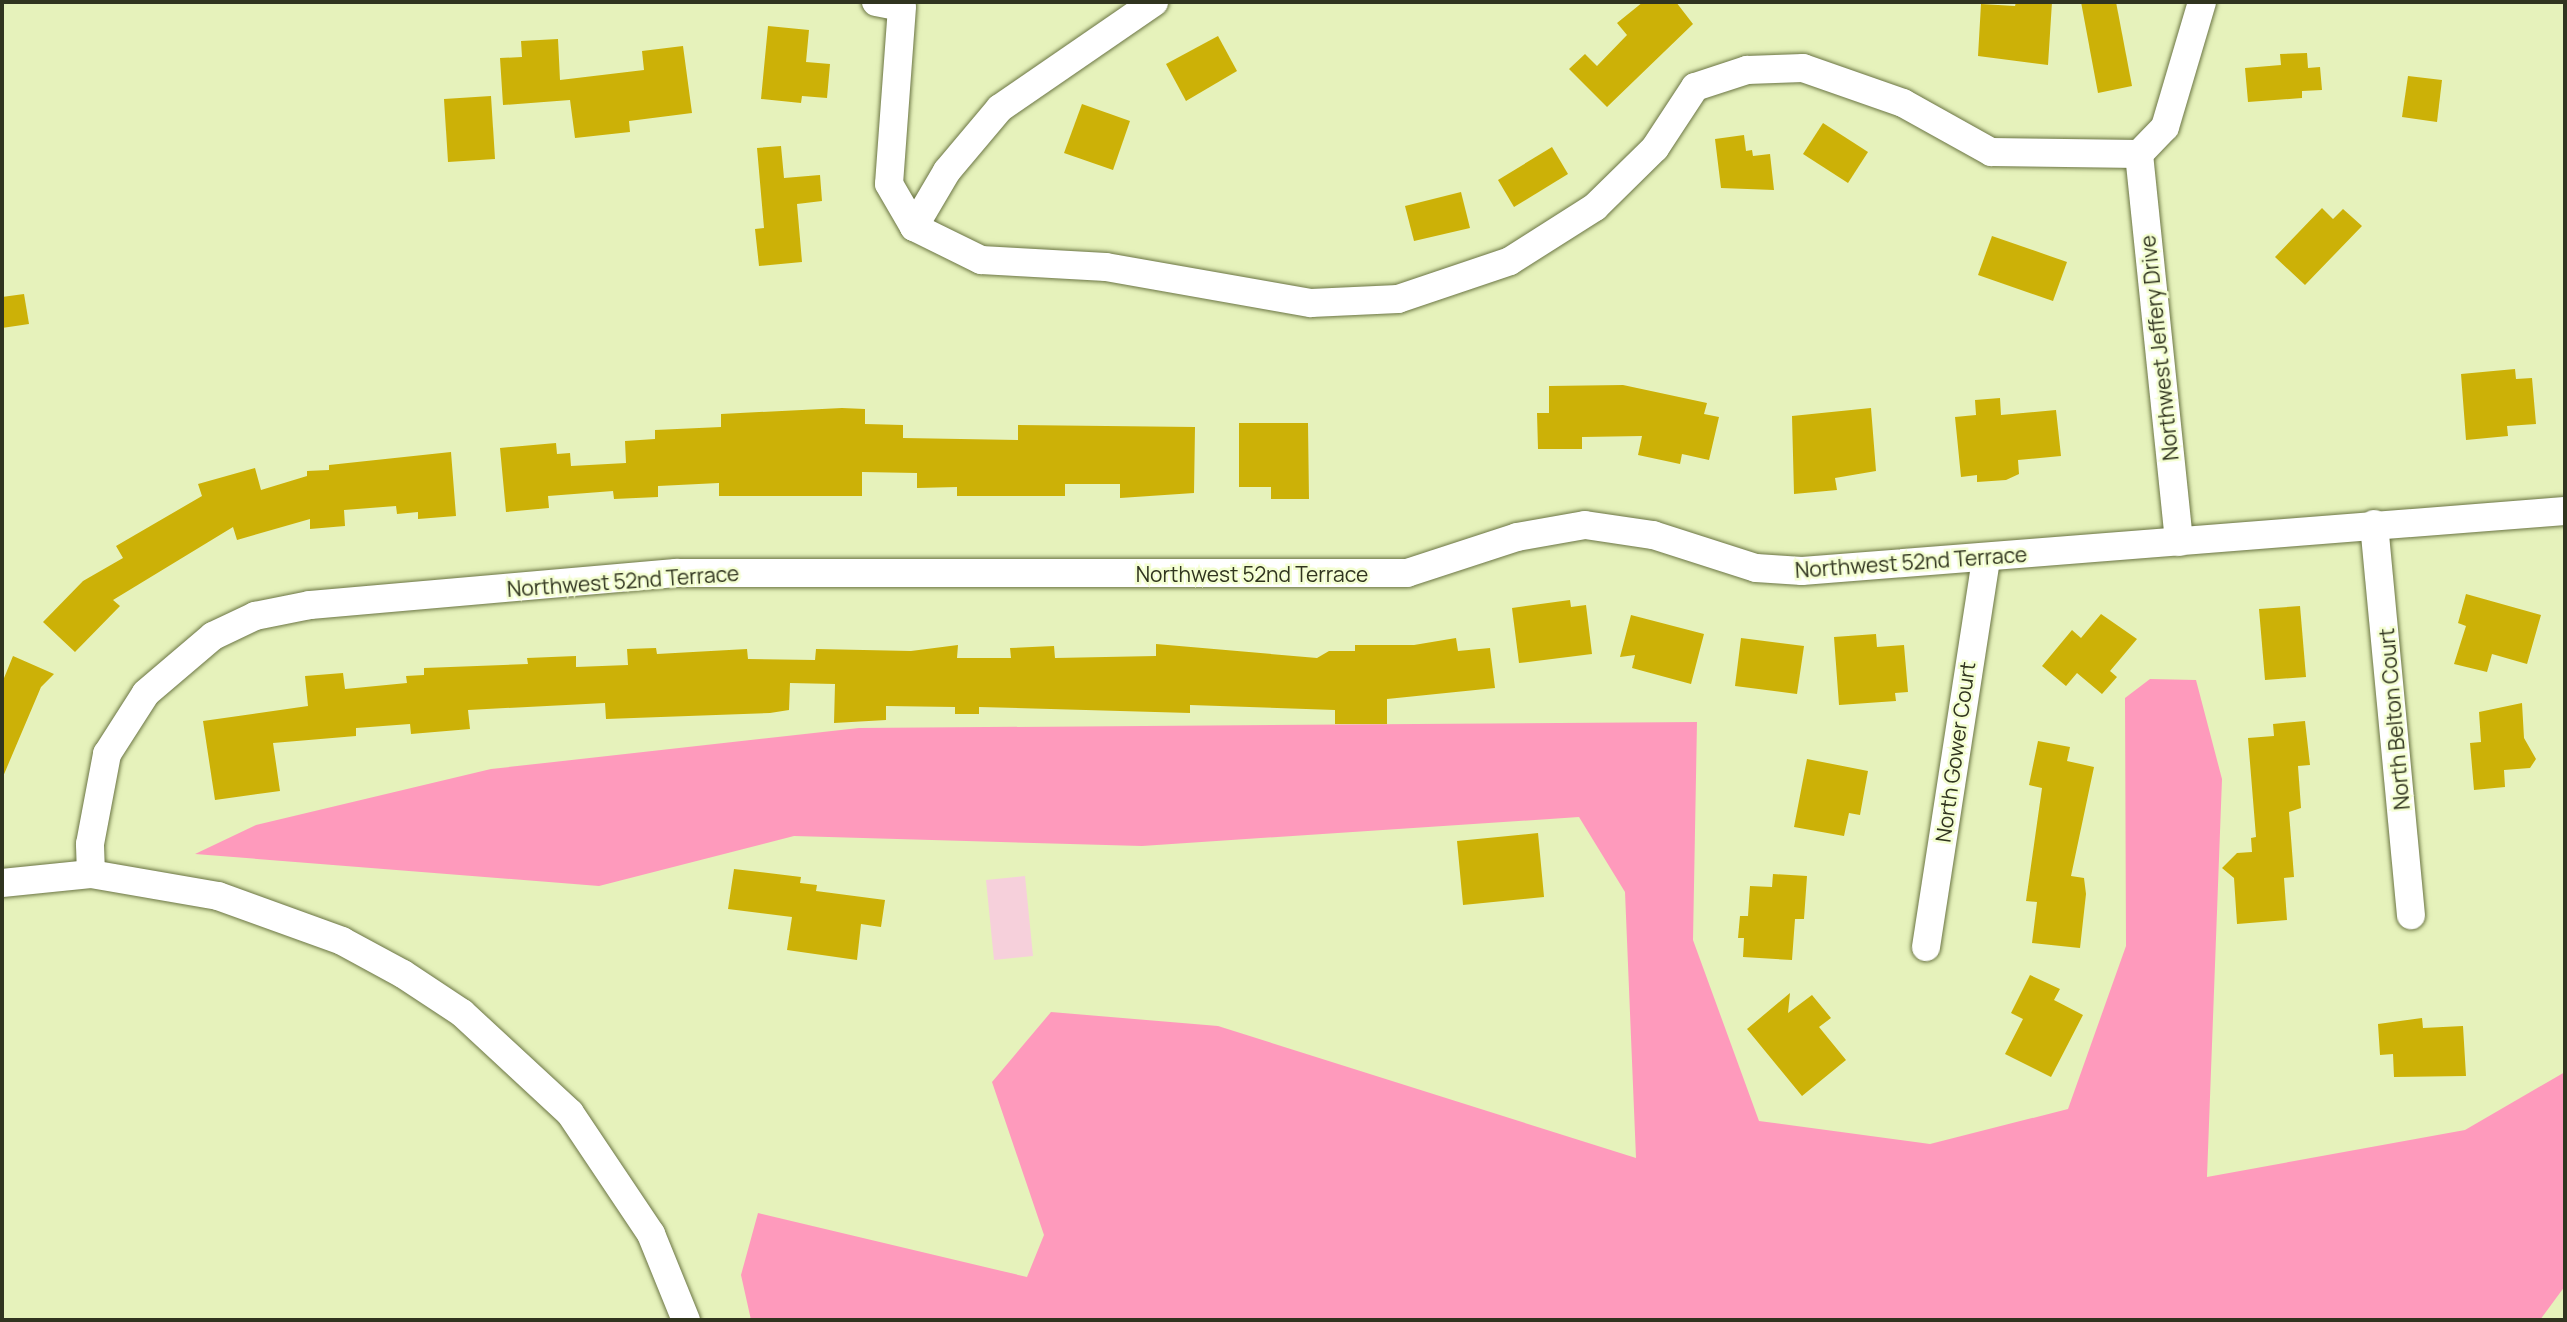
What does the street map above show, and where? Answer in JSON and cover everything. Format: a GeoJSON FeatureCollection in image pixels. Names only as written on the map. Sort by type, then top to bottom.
{"type":"FeatureCollection","features":[{"type":"Feature","properties":{"kind":"street"},"geometry":{"type":"LineString","coordinates":[[914,227],[947,170],[1000,108],[1154,2]]}},
{"type":"Feature","properties":{"kind":"street"},"geometry":{"type":"LineString","coordinates":[[893,4],[889,184],[914,227],[981,260],[1106,267],[1311,303],[1398,299],[1510,261],[1595,207],[1655,148],[1695,87],[1747,71],[1803,68],[1903,103],[1991,152],[2139,154],[2165,127],[2202,2]]}},
{"type":"Feature","properties":{"kind":"street","name":"Northwest Jeffery Drive"},"geometry":{"type":"LineString","coordinates":[[2139,154],[2179,541]]}},
{"type":"Feature","properties":{"kind":"street","name":"Northwest 52nd Terrace"},"geometry":{"type":"LineString","coordinates":[[92,874],[90,844],[104,764],[146,693],[213,636],[255,616],[310,605],[676,573],[1407,573],[1517,537],[1585,525],[1653,535],[1756,568],[1802,571],[2565,511]]}},
{"type":"Feature","properties":{"kind":"street","name":"North Belton Court"},"geometry":{"type":"LineString","coordinates":[[2374,524],[2411,915]]}},
{"type":"Feature","properties":{"kind":"street","name":"North Gower Court"},"geometry":{"type":"LineString","coordinates":[[1926,947],[1986,558]]}},
{"type":"Feature","properties":{"kind":"street"},"geometry":{"type":"LineString","coordinates":[[2,883],[92,874],[218,896],[279,915],[391,967],[462,1013],[570,1113],[610,1168],[650,1234],[686,1320]]}},
{"type":"Feature","properties":{"kind":"shaded area"},"geometry":{"type":"Polygon","coordinates":[[[2150,679],[2196,680],[2222,779],[2207,1177],[2465,1130],[2565,1072],[2565,1286],[2540,1320],[751,1320],[741,1275],[758,1213],[1027,1277],[1044,1235],[992,1082],[1051,1012],[1218,1026],[1636,1158],[1625,892],[1579,817],[1142,846],[794,836],[599,886],[195,854],[256,825],[491,769],[859,728],[1697,722],[1693,940],[1759,1121],[1930,1144],[2068,1109],[2126,946],[2125,698],[2150,679]]]}},
{"type":"Feature","properties":{"kind":"shaded area"},"geometry":{"type":"Polygon","coordinates":[[[1025,876],[1033,956],[994,960],[986,880],[1025,876]]]}},
{"type":"Feature","properties":{"kind":"building"},"geometry":{"type":"Polygon","coordinates":[[[1643,2],[1676,2],[1693,24],[1607,107],[1569,69],[1585,54],[1597,66],[1627,35],[1617,23],[1643,2]]]}},
{"type":"Feature","properties":{"kind":"building"},"geometry":{"type":"Polygon","coordinates":[[[2016,2],[2052,2],[2048,65],[1978,56],[1981,4],[2015,6],[2016,2]]]}},
{"type":"Feature","properties":{"kind":"building"},"geometry":{"type":"Polygon","coordinates":[[[2081,2],[2116,2],[2132,86],[2098,93],[2081,2]]]}},
{"type":"Feature","properties":{"kind":"building"},"geometry":{"type":"Polygon","coordinates":[[[768,26],[809,30],[806,62],[830,64],[827,98],[802,96],[801,103],[761,99],[768,26]]]}},
{"type":"Feature","properties":{"kind":"building"},"geometry":{"type":"Polygon","coordinates":[[[1218,36],[1237,71],[1186,101],[1166,64],[1218,36]]]}},
{"type":"Feature","properties":{"kind":"building"},"geometry":{"type":"Polygon","coordinates":[[[558,39],[560,80],[644,70],[642,51],[683,46],[692,113],[629,121],[630,132],[575,138],[570,100],[503,105],[500,58],[522,57],[521,41],[558,39]]]}},
{"type":"Feature","properties":{"kind":"building"},"geometry":{"type":"Polygon","coordinates":[[[2307,53],[2308,68],[2320,67],[2322,90],[2302,91],[2302,98],[2248,102],[2245,68],[2281,65],[2280,54],[2307,53]]]}},
{"type":"Feature","properties":{"kind":"building"},"geometry":{"type":"Polygon","coordinates":[[[2408,76],[2442,80],[2437,122],[2402,117],[2408,76]]]}},
{"type":"Feature","properties":{"kind":"building"},"geometry":{"type":"Polygon","coordinates":[[[491,96],[495,159],[448,162],[444,99],[491,96]]]}},
{"type":"Feature","properties":{"kind":"building"},"geometry":{"type":"Polygon","coordinates":[[[1082,104],[1130,121],[1113,170],[1064,153],[1082,104]]]}},
{"type":"Feature","properties":{"kind":"building"},"geometry":{"type":"Polygon","coordinates":[[[1823,123],[1868,152],[1848,183],[1803,154],[1823,123]]]}},
{"type":"Feature","properties":{"kind":"building"},"geometry":{"type":"Polygon","coordinates":[[[1744,135],[1746,151],[1752,150],[1753,156],[1770,154],[1774,190],[1721,188],[1715,139],[1744,135]]]}},
{"type":"Feature","properties":{"kind":"building"},"geometry":{"type":"Polygon","coordinates":[[[781,146],[784,178],[820,175],[822,201],[797,204],[802,262],[759,266],[755,229],[764,228],[757,148],[781,146]]]}},
{"type":"Feature","properties":{"kind":"building"},"geometry":{"type":"Polygon","coordinates":[[[1552,147],[1568,174],[1514,207],[1498,180],[1552,147]]]}},
{"type":"Feature","properties":{"kind":"building"},"geometry":{"type":"Polygon","coordinates":[[[1461,192],[1470,228],[1414,241],[1405,206],[1461,192]]]}},
{"type":"Feature","properties":{"kind":"building"},"geometry":{"type":"Polygon","coordinates":[[[2322,208],[2333,219],[2343,209],[2362,226],[2305,285],[2275,257],[2322,208]]]}},
{"type":"Feature","properties":{"kind":"building"},"geometry":{"type":"Polygon","coordinates":[[[1992,236],[2067,262],[2053,301],[1978,275],[1992,236]]]}},
{"type":"Feature","properties":{"kind":"building"},"geometry":{"type":"Polygon","coordinates":[[[24,294],[29,324],[2,328],[2,297],[24,294]]]}},
{"type":"Feature","properties":{"kind":"building"},"geometry":{"type":"Polygon","coordinates":[[[2515,369],[2516,379],[2532,378],[2536,424],[2507,426],[2508,436],[2466,440],[2461,374],[2515,369]]]}},
{"type":"Feature","properties":{"kind":"building"},"geometry":{"type":"Polygon","coordinates":[[[1623,385],[1707,403],[1704,414],[1719,417],[1709,460],[1682,454],[1680,464],[1638,455],[1642,436],[1582,437],[1582,449],[1538,449],[1537,413],[1549,413],[1549,386],[1623,385]]]}},
{"type":"Feature","properties":{"kind":"building"},"geometry":{"type":"Polygon","coordinates":[[[2000,398],[2001,415],[2056,410],[2061,456],[2018,460],[2019,474],[2006,480],[1977,482],[1977,475],[1961,477],[1955,417],[1976,415],[1975,400],[2000,398]]]}},
{"type":"Feature","properties":{"kind":"building"},"geometry":{"type":"Polygon","coordinates":[[[1871,408],[1876,471],[1835,478],[1837,490],[1794,494],[1792,416],[1871,408]]]}},
{"type":"Feature","properties":{"kind":"building"},"geometry":{"type":"Polygon","coordinates":[[[865,409],[865,424],[903,425],[903,438],[1018,440],[1018,425],[1195,427],[1194,493],[1120,498],[1120,484],[1065,484],[1065,496],[957,496],[957,487],[917,488],[917,473],[862,472],[862,496],[719,496],[719,483],[658,486],[658,497],[614,499],[613,491],[548,496],[549,508],[506,512],[500,448],[556,443],[557,454],[570,453],[571,466],[626,463],[625,441],[655,439],[655,430],[721,427],[721,414],[865,409]]]}},
{"type":"Feature","properties":{"kind":"building"},"geometry":{"type":"Polygon","coordinates":[[[1239,423],[1308,423],[1309,499],[1271,499],[1271,487],[1239,487],[1239,423]]]}},
{"type":"Feature","properties":{"kind":"building"},"geometry":{"type":"Polygon","coordinates":[[[451,452],[456,516],[418,519],[418,512],[397,514],[396,506],[344,510],[345,526],[310,529],[310,519],[237,540],[233,527],[113,600],[120,606],[75,652],[43,622],[83,581],[123,558],[116,546],[202,496],[198,484],[255,468],[261,490],[307,476],[307,471],[329,470],[329,465],[451,452]]]}},
{"type":"Feature","properties":{"kind":"building"},"geometry":{"type":"Polygon","coordinates":[[[2466,594],[2541,615],[2527,664],[2492,654],[2487,672],[2454,664],[2466,626],[2458,623],[2466,594]]]}},
{"type":"Feature","properties":{"kind":"building"},"geometry":{"type":"Polygon","coordinates":[[[1570,600],[1571,607],[1586,605],[1592,654],[1519,663],[1512,608],[1570,600]]]}},
{"type":"Feature","properties":{"kind":"building"},"geometry":{"type":"Polygon","coordinates":[[[2300,606],[2306,677],[2265,680],[2259,609],[2300,606]]]}},
{"type":"Feature","properties":{"kind":"building"},"geometry":{"type":"Polygon","coordinates":[[[2101,614],[2137,639],[2110,671],[2117,677],[2102,694],[2077,673],[2066,686],[2042,666],[2072,630],[2081,638],[2101,614]]]}},
{"type":"Feature","properties":{"kind":"building"},"geometry":{"type":"Polygon","coordinates":[[[1631,615],[1704,634],[1691,684],[1632,668],[1635,655],[1620,657],[1631,615]]]}},
{"type":"Feature","properties":{"kind":"building"},"geometry":{"type":"Polygon","coordinates":[[[1876,634],[1877,647],[1904,645],[1908,692],[1895,693],[1896,701],[1839,705],[1834,637],[1876,634]]]}},
{"type":"Feature","properties":{"kind":"building"},"geometry":{"type":"Polygon","coordinates":[[[1456,638],[1458,651],[1490,648],[1495,688],[1387,699],[1387,724],[1335,724],[1335,710],[1190,705],[1190,713],[979,707],[979,714],[955,714],[955,707],[886,706],[886,720],[834,723],[835,684],[790,683],[789,710],[770,713],[606,719],[605,703],[468,710],[470,729],[411,734],[410,724],[356,728],[356,736],[273,743],[280,791],[215,800],[203,721],[308,706],[305,676],[343,673],[345,689],[407,683],[406,676],[424,675],[424,668],[528,664],[527,658],[576,656],[576,667],[628,665],[627,649],[656,648],[657,654],[747,649],[748,659],[815,660],[816,649],[911,651],[958,645],[957,658],[1011,658],[1010,648],[1054,646],[1055,658],[1156,656],[1156,644],[1317,658],[1329,651],[1355,651],[1355,645],[1414,645],[1456,638]]]}},
{"type":"Feature","properties":{"kind":"building"},"geometry":{"type":"Polygon","coordinates":[[[1741,638],[1804,646],[1797,694],[1735,686],[1741,638]]]}},
{"type":"Feature","properties":{"kind":"building"},"geometry":{"type":"Polygon","coordinates":[[[13,656],[54,674],[41,687],[2,779],[2,683],[13,656]]]}},
{"type":"Feature","properties":{"kind":"building"},"geometry":{"type":"Polygon","coordinates":[[[2522,703],[2524,738],[2536,759],[2530,768],[2504,770],[2505,787],[2474,790],[2470,743],[2481,742],[2479,712],[2522,703]]]}},
{"type":"Feature","properties":{"kind":"building"},"geometry":{"type":"Polygon","coordinates":[[[2305,721],[2310,765],[2298,766],[2301,808],[2289,812],[2294,877],[2284,878],[2287,920],[2237,924],[2234,878],[2222,868],[2237,853],[2252,852],[2251,838],[2256,837],[2248,738],[2274,736],[2273,724],[2305,721]]]}},
{"type":"Feature","properties":{"kind":"building"},"geometry":{"type":"Polygon","coordinates":[[[2038,741],[2070,747],[2067,761],[2094,767],[2071,876],[2084,878],[2086,894],[2080,948],[2032,943],[2037,902],[2026,901],[2042,788],[2029,785],[2038,741]]]}},
{"type":"Feature","properties":{"kind":"building"},"geometry":{"type":"Polygon","coordinates":[[[1807,759],[1868,771],[1860,815],[1849,813],[1844,836],[1794,827],[1807,759]]]}},
{"type":"Feature","properties":{"kind":"building"},"geometry":{"type":"Polygon","coordinates":[[[1538,833],[1544,897],[1463,905],[1457,841],[1538,833]]]}},
{"type":"Feature","properties":{"kind":"building"},"geometry":{"type":"Polygon","coordinates":[[[734,869],[801,877],[800,883],[817,885],[816,891],[885,900],[881,927],[861,924],[857,960],[787,950],[792,917],[728,909],[734,869]]]}},
{"type":"Feature","properties":{"kind":"building"},"geometry":{"type":"Polygon","coordinates":[[[1773,874],[1807,876],[1804,919],[1795,919],[1792,960],[1743,957],[1744,938],[1738,938],[1740,916],[1748,916],[1750,886],[1772,887],[1773,874]]]}},
{"type":"Feature","properties":{"kind":"building"},"geometry":{"type":"Polygon","coordinates":[[[2030,975],[2060,989],[2054,1000],[2083,1015],[2051,1077],[2005,1054],[2023,1019],[2011,1013],[2030,975]]]}},
{"type":"Feature","properties":{"kind":"building"},"geometry":{"type":"Polygon","coordinates":[[[1790,993],[1788,1013],[1812,995],[1831,1018],[1819,1027],[1846,1060],[1802,1096],[1747,1029],[1790,993]]]}},
{"type":"Feature","properties":{"kind":"building"},"geometry":{"type":"Polygon","coordinates":[[[2422,1018],[2423,1028],[2463,1026],[2466,1076],[2394,1077],[2393,1054],[2380,1055],[2378,1024],[2422,1018]]]}}]}
